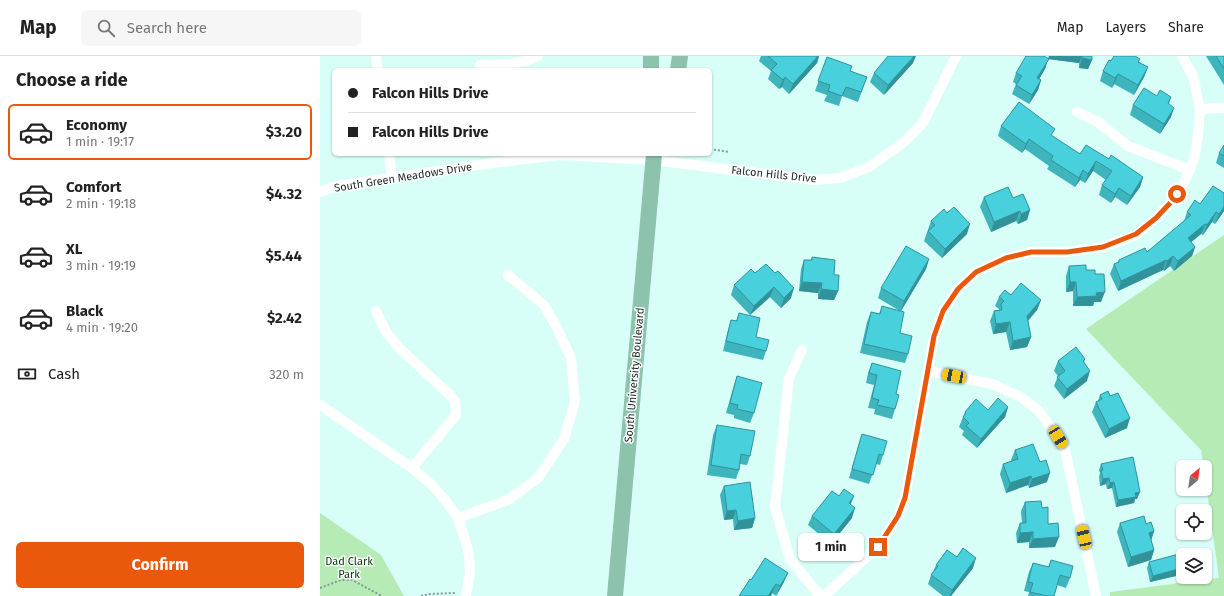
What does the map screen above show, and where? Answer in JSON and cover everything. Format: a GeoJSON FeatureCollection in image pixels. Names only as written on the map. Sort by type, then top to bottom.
{"type":"FeatureCollection","features":[{"type":"Feature","properties":{"kind":"main road"},"geometry":{"type":"LineString","coordinates":[[651,56],[651,68]]}},
{"type":"Feature","properties":{"kind":"main road"},"geometry":{"type":"LineString","coordinates":[[678,68],[680,56]]}},
{"type":"Feature","properties":{"kind":"main road","name":"South University Boulevard"},"geometry":{"type":"LineString","coordinates":[[615,596],[654,157]]}},
{"type":"Feature","properties":{"kind":"street"},"geometry":{"type":"LineString","coordinates":[[376,56],[378,68]]}},
{"type":"Feature","properties":{"kind":"street"},"geometry":{"type":"LineString","coordinates":[[480,64],[508,64],[538,56]]}},
{"type":"Feature","properties":{"kind":"street","name":"Falcon Hills Drive"},"geometry":{"type":"LineString","coordinates":[[654,157],[813,180],[840,178],[869,167],[904,142],[923,124],[956,56]]}},
{"type":"Feature","properties":{"kind":"street"},"geometry":{"type":"LineString","coordinates":[[824,596],[878,547],[898,516],[905,498],[934,336],[943,311],[958,289],[976,272],[1006,258],[1031,252],[1067,252],[1103,247],[1136,234],[1156,218],[1172,201],[1182,186],[1190,170],[1194,155],[1197,142],[1200,109],[1193,76],[1182,56]]}},
{"type":"Feature","properties":{"kind":"street"},"geometry":{"type":"LineString","coordinates":[[1200,109],[1224,108]]}},
{"type":"Feature","properties":{"kind":"street"},"geometry":{"type":"LineString","coordinates":[[1077,112],[1098,122],[1128,146],[1190,170]]}},
{"type":"Feature","properties":{"kind":"street"},"geometry":{"type":"LineString","coordinates":[[389,156],[392,178]]}},
{"type":"Feature","properties":{"kind":"street","name":"South Green Meadows Drive"},"geometry":{"type":"LineString","coordinates":[[320,192],[336,186],[392,178],[491,159],[542,156]]}},
{"type":"Feature","properties":{"kind":"street","name":"South Green Meadows Drive"},"geometry":{"type":"LineString","coordinates":[[606,156],[654,157]]}},
{"type":"Feature","properties":{"kind":"street"},"geometry":{"type":"LineString","coordinates":[[458,518],[508,500],[538,478],[564,439],[575,402],[571,358],[557,328],[544,305],[508,275]]}},
{"type":"Feature","properties":{"kind":"street"},"geometry":{"type":"LineString","coordinates":[[376,310],[386,332],[399,348],[455,401],[456,415],[412,468]]}},
{"type":"Feature","properties":{"kind":"street"},"geometry":{"type":"LineString","coordinates":[[802,350],[789,378],[776,508],[790,559],[820,596]]}},
{"type":"Feature","properties":{"kind":"street"},"geometry":{"type":"LineString","coordinates":[[928,371],[992,384],[1019,396],[1038,410],[1050,426],[1065,449],[1096,596]]}},
{"type":"Feature","properties":{"kind":"street"},"geometry":{"type":"LineString","coordinates":[[320,405],[412,468],[432,485],[446,501],[458,518],[465,539],[470,572],[466,595]]}},
{"type":"Feature","properties":{"kind":"path"},"geometry":{"type":"LineString","coordinates":[[712,149],[729,152]]}},
{"type":"Feature","properties":{"kind":"path"},"geometry":{"type":"LineString","coordinates":[[320,588],[341,580],[352,580],[382,596]]}},
{"type":"Feature","properties":{"kind":"path"},"geometry":{"type":"LineString","coordinates":[[421,596],[452,592],[466,595]]}},
{"type":"Feature","properties":{"kind":"green space"},"geometry":{"type":"Polygon","coordinates":[[[1224,235],[1224,596],[1110,596],[1110,592],[1176,584],[1212,584],[1212,579],[1219,578],[1212,528],[1212,504],[1209,504],[1208,496],[1212,496],[1212,460],[1203,460],[1201,450],[1086,329],[1224,235]]]}},
{"type":"Feature","properties":{"kind":"green space","name":"Dad Clark Park"},"geometry":{"type":"Polygon","coordinates":[[[320,513],[381,555],[404,596],[320,596],[320,513]]]}},
{"type":"Feature","properties":{"kind":"building"},"geometry":{"type":"Polygon","coordinates":[[[768,56],[818,56],[793,84],[785,77],[783,80],[771,70],[777,64],[768,56]]]}},
{"type":"Feature","properties":{"kind":"building"},"geometry":{"type":"Polygon","coordinates":[[[888,56],[914,56],[888,85],[874,73],[888,56]]]}},
{"type":"Feature","properties":{"kind":"building"},"geometry":{"type":"Polygon","coordinates":[[[1026,56],[1044,56],[1049,59],[1037,78],[1041,80],[1032,95],[1016,85],[1022,76],[1016,73],[1026,56]]]}},
{"type":"Feature","properties":{"kind":"building"},"geometry":{"type":"Polygon","coordinates":[[[1082,56],[1092,56],[1092,60],[1082,58],[1082,56]]]}},
{"type":"Feature","properties":{"kind":"building"},"geometry":{"type":"Polygon","coordinates":[[[1114,56],[1135,56],[1140,59],[1138,62],[1148,67],[1138,85],[1118,74],[1115,78],[1103,71],[1109,60],[1111,61],[1114,56]]]}},
{"type":"Feature","properties":{"kind":"building"},"geometry":{"type":"Polygon","coordinates":[[[1216,56],[1224,56],[1224,69],[1216,56]]]}},
{"type":"Feature","properties":{"kind":"building"},"geometry":{"type":"Polygon","coordinates":[[[827,57],[852,66],[850,71],[867,77],[861,92],[846,87],[842,96],[828,91],[830,85],[818,81],[827,57]]]}},
{"type":"Feature","properties":{"kind":"building"},"geometry":{"type":"Polygon","coordinates":[[[1144,88],[1157,96],[1160,90],[1171,97],[1168,103],[1174,108],[1164,124],[1133,105],[1144,88]]]}},
{"type":"Feature","properties":{"kind":"building"},"geometry":{"type":"Polygon","coordinates":[[[1019,102],[1055,129],[1051,135],[1080,154],[1086,145],[1109,159],[1111,155],[1143,177],[1131,196],[1119,188],[1115,194],[1102,185],[1112,171],[1096,161],[1088,174],[1083,170],[1079,178],[1051,160],[1053,156],[1029,139],[1026,144],[1001,126],[1019,102]]]}},
{"type":"Feature","properties":{"kind":"building"},"geometry":{"type":"Polygon","coordinates":[[[1224,145],[1224,156],[1219,153],[1224,145]]]}},
{"type":"Feature","properties":{"kind":"building"},"geometry":{"type":"Polygon","coordinates":[[[1213,186],[1224,193],[1224,207],[1219,214],[1216,212],[1207,225],[1205,224],[1188,238],[1195,247],[1178,261],[1173,256],[1167,261],[1166,260],[1121,281],[1114,264],[1119,262],[1119,260],[1145,248],[1147,252],[1191,215],[1187,212],[1195,200],[1200,204],[1213,186]]]}},
{"type":"Feature","properties":{"kind":"building"},"geometry":{"type":"Polygon","coordinates":[[[1008,187],[1013,198],[1023,194],[1030,210],[1021,214],[1020,211],[994,222],[984,197],[1008,187]]]}},
{"type":"Feature","properties":{"kind":"building"},"geometry":{"type":"Polygon","coordinates":[[[954,207],[970,224],[945,249],[928,231],[935,225],[931,221],[944,209],[947,213],[954,207]]]}},
{"type":"Feature","properties":{"kind":"building"},"geometry":{"type":"Polygon","coordinates":[[[906,246],[929,259],[904,301],[881,288],[906,246]]]}},
{"type":"Feature","properties":{"kind":"building"},"geometry":{"type":"Polygon","coordinates":[[[812,257],[835,260],[834,275],[839,275],[838,291],[821,289],[822,283],[802,282],[804,260],[812,260],[812,257]]]}},
{"type":"Feature","properties":{"kind":"building"},"geometry":{"type":"Polygon","coordinates":[[[766,264],[775,273],[778,271],[794,288],[784,298],[774,287],[754,306],[734,285],[751,269],[755,273],[766,264]]]}},
{"type":"Feature","properties":{"kind":"building"},"geometry":{"type":"Polygon","coordinates":[[[1086,265],[1086,270],[1095,270],[1095,274],[1104,274],[1105,292],[1096,293],[1097,296],[1077,297],[1076,282],[1070,282],[1069,266],[1086,265]]]}},
{"type":"Feature","properties":{"kind":"building"},"geometry":{"type":"Polygon","coordinates":[[[1021,283],[1041,300],[1027,316],[1031,337],[1013,341],[1010,322],[996,324],[994,311],[1002,310],[1001,304],[1004,301],[999,297],[1005,290],[1011,295],[1021,283]]]}},
{"type":"Feature","properties":{"kind":"building"},"geometry":{"type":"Polygon","coordinates":[[[882,306],[904,312],[900,333],[912,336],[908,354],[864,344],[871,312],[880,314],[882,306]]]}},
{"type":"Feature","properties":{"kind":"building"},"geometry":{"type":"Polygon","coordinates":[[[739,313],[760,318],[756,337],[769,340],[766,351],[726,341],[731,320],[737,321],[739,313]]]}},
{"type":"Feature","properties":{"kind":"building"},"geometry":{"type":"Polygon","coordinates":[[[1076,347],[1085,359],[1083,361],[1090,371],[1067,389],[1057,377],[1065,371],[1058,361],[1076,347]]]}},
{"type":"Feature","properties":{"kind":"building"},"geometry":{"type":"Polygon","coordinates":[[[872,363],[901,371],[896,394],[899,395],[895,409],[877,405],[879,400],[872,398],[877,375],[869,373],[872,363]]]}},
{"type":"Feature","properties":{"kind":"building"},"geometry":{"type":"Polygon","coordinates":[[[737,376],[762,383],[754,413],[737,409],[738,405],[730,403],[737,376]]]}},
{"type":"Feature","properties":{"kind":"building"},"geometry":{"type":"Polygon","coordinates":[[[1108,391],[1110,396],[1118,393],[1130,418],[1109,429],[1096,402],[1102,399],[1100,395],[1108,391]]]}},
{"type":"Feature","properties":{"kind":"building"},"geometry":{"type":"Polygon","coordinates":[[[998,398],[1008,407],[981,439],[966,426],[969,423],[963,417],[966,413],[965,412],[976,399],[988,410],[998,398]]]}},
{"type":"Feature","properties":{"kind":"building"},"geometry":{"type":"Polygon","coordinates":[[[717,425],[755,431],[750,456],[741,454],[739,470],[711,465],[717,425]]]}},
{"type":"Feature","properties":{"kind":"building"},"geometry":{"type":"Polygon","coordinates":[[[862,434],[887,441],[883,455],[879,454],[873,475],[852,469],[862,434]]]}},
{"type":"Feature","properties":{"kind":"building"},"geometry":{"type":"Polygon","coordinates":[[[1033,444],[1040,462],[1046,460],[1050,473],[1032,479],[1031,476],[1010,483],[1003,464],[1018,459],[1015,450],[1033,444]]]}},
{"type":"Feature","properties":{"kind":"building"},"geometry":{"type":"Polygon","coordinates":[[[1133,457],[1140,492],[1135,493],[1136,497],[1118,500],[1114,482],[1110,483],[1109,478],[1103,479],[1101,464],[1133,457]]]}},
{"type":"Feature","properties":{"kind":"building"},"geometry":{"type":"Polygon","coordinates":[[[750,482],[755,518],[738,521],[736,510],[727,511],[724,486],[750,482]]]}},
{"type":"Feature","properties":{"kind":"building"},"geometry":{"type":"Polygon","coordinates":[[[844,489],[854,496],[849,503],[855,508],[834,534],[812,516],[832,491],[839,496],[844,489]]]}},
{"type":"Feature","properties":{"kind":"building"},"geometry":{"type":"Polygon","coordinates":[[[1041,501],[1042,508],[1048,507],[1048,524],[1058,523],[1059,537],[1033,539],[1033,532],[1020,533],[1020,523],[1026,523],[1025,502],[1041,501]]]}},
{"type":"Feature","properties":{"kind":"building"},"geometry":{"type":"Polygon","coordinates":[[[1144,516],[1146,524],[1151,522],[1154,531],[1149,533],[1154,550],[1131,557],[1120,523],[1144,516]]]}},
{"type":"Feature","properties":{"kind":"building"},"geometry":{"type":"Polygon","coordinates":[[[963,548],[976,558],[952,590],[931,575],[947,550],[957,557],[963,548]]]}},
{"type":"Feature","properties":{"kind":"building"},"geometry":{"type":"Polygon","coordinates":[[[1176,555],[1176,570],[1153,576],[1149,562],[1176,555]]]}},
{"type":"Feature","properties":{"kind":"building"},"geometry":{"type":"Polygon","coordinates":[[[765,558],[788,573],[780,586],[776,584],[768,596],[739,596],[750,579],[751,580],[765,558]]]}},
{"type":"Feature","properties":{"kind":"building"},"geometry":{"type":"Polygon","coordinates":[[[1051,560],[1073,566],[1070,578],[1060,575],[1054,596],[1030,592],[1033,583],[1028,582],[1033,563],[1049,567],[1051,560]]]}},
{"type":"Feature","properties":{"kind":"route"},"geometry":{"type":"LineString","coordinates":[[878,547],[898,516],[905,498],[934,336],[943,311],[958,289],[976,272],[1006,258],[1031,252],[1067,252],[1103,247],[1136,234],[1156,218],[1177,194]]}}]}
